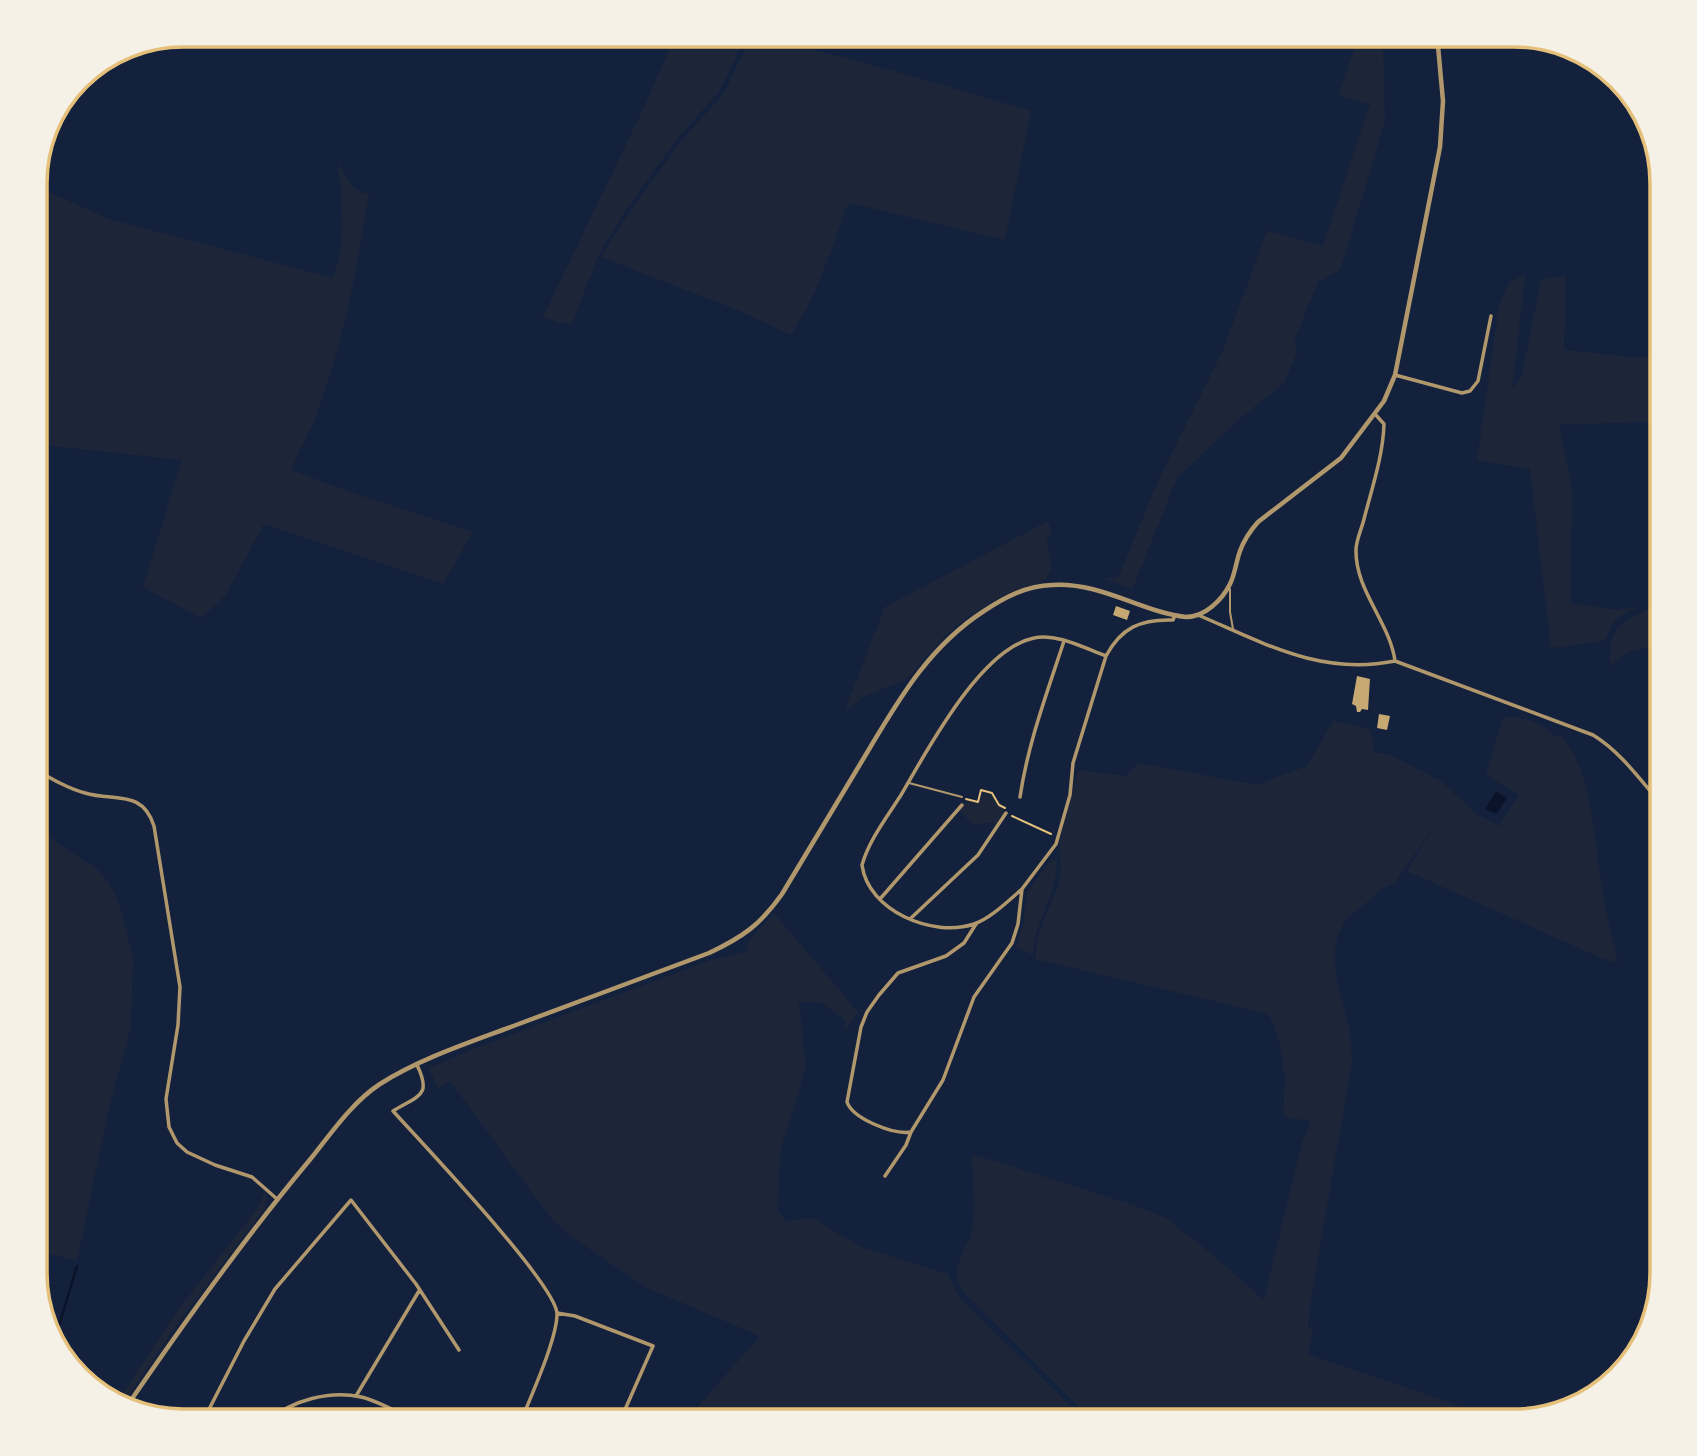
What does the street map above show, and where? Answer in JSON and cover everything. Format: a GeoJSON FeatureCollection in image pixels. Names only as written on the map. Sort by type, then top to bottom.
{"type":"FeatureCollection","features":[{"type":"Feature","properties":{"kind":"street"},"geometry":{"type":"LineString","coordinates":[[132,1398],[206,1293],[277,1199],[361,1100],[379,1085],[417,1065],[472,1042],[709,953],[750,930],[763,919],[782,894],[909,682],[946,639],[970,619],[1003,598],[1042,586],[1077,586],[1106,592],[1186,617],[1198,615],[1219,600],[1230,583],[1240,551],[1258,522],[1341,458],[1384,401],[1395,374],[1422,248],[1441,136],[1443,101],[1438,47]]}},
{"type":"Feature","properties":{"kind":"street"},"geometry":{"type":"LineString","coordinates":[[1395,374],[1462,393],[1470,391],[1478,381],[1491,316]]}},
{"type":"Feature","properties":{"kind":"street"},"geometry":{"type":"LineString","coordinates":[[1375,414],[1383,420],[1383,446],[1356,550],[1361,576],[1390,639],[1395,661]]}},
{"type":"Feature","properties":{"kind":"street"},"geometry":{"type":"LineString","coordinates":[[911,1132],[901,1134],[892,1131],[855,1115],[850,1109],[848,1102],[864,1019],[898,973],[946,956],[964,943],[976,924],[1022,889],[1049,857],[1059,837],[1070,795],[1073,763],[1106,656],[1114,641],[1129,629],[1143,623],[1173,620],[1175,615]]}},
{"type":"Feature","properties":{"kind":"street"},"geometry":{"type":"LineString","coordinates":[[1198,615],[1259,643],[1302,658],[1340,665],[1372,666],[1395,661],[1593,735],[1628,764],[1650,791]]}},
{"type":"Feature","properties":{"kind":"street"},"geometry":{"type":"LineString","coordinates":[[976,924],[952,929],[936,928],[910,919],[880,899],[870,890],[862,865],[867,851],[939,729],[985,670],[1004,654],[1028,639],[1049,636],[1106,656]]}},
{"type":"Feature","properties":{"kind":"street"},"geometry":{"type":"LineString","coordinates":[[1020,797],[1034,733],[1064,641]]}},
{"type":"Feature","properties":{"kind":"street"},"geometry":{"type":"LineString","coordinates":[[48,777],[86,794],[130,799],[144,807],[151,816],[180,987],[178,1025],[166,1098],[169,1127],[177,1143],[187,1152],[251,1177],[277,1199]]}},
{"type":"Feature","properties":{"kind":"street"},"geometry":{"type":"LineString","coordinates":[[880,899],[962,804]]}},
{"type":"Feature","properties":{"kind":"street"},"geometry":{"type":"LineString","coordinates":[[910,919],[978,855],[1006,813]]}},
{"type":"Feature","properties":{"kind":"street"},"geometry":{"type":"LineString","coordinates":[[885,1176],[943,1080],[974,997],[1012,943],[1018,924],[1022,889]]}},
{"type":"Feature","properties":{"kind":"street"},"geometry":{"type":"LineString","coordinates":[[417,1065],[425,1081],[424,1088],[393,1111],[465,1190],[527,1264],[550,1295],[557,1313],[553,1335],[525,1409]]}},
{"type":"Feature","properties":{"kind":"street"},"geometry":{"type":"LineString","coordinates":[[209,1409],[244,1341],[275,1289],[351,1200],[402,1265],[459,1350]]}},
{"type":"Feature","properties":{"kind":"street"},"geometry":{"type":"LineString","coordinates":[[356,1396],[419,1291]]}},
{"type":"Feature","properties":{"kind":"street"},"geometry":{"type":"LineString","coordinates":[[557,1313],[575,1316],[653,1346],[625,1409]]}},
{"type":"Feature","properties":{"kind":"street"},"geometry":{"type":"LineString","coordinates":[[288,1409],[301,1401],[328,1395],[356,1396],[387,1409]]}},
{"type":"Feature","properties":{"kind":"lane"},"geometry":{"type":"LineString","coordinates":[[1230,583],[1230,612],[1234,630]]}},
{"type":"Feature","properties":{"kind":"lane"},"geometry":{"type":"LineString","coordinates":[[908,783],[962,797]]}},
{"type":"Feature","properties":{"kind":"path"},"geometry":{"type":"LineString","coordinates":[[962,797],[978,802],[981,790],[992,793],[999,806],[1006,809],[1006,813]]}},
{"type":"Feature","properties":{"kind":"path"},"geometry":{"type":"LineString","coordinates":[[1015,817],[1051,834]]}},
{"type":"Feature","properties":{"kind":"shaded area"},"geometry":{"type":"Polygon","coordinates":[[[671,47],[740,47],[717,94],[677,139],[626,210],[598,256],[572,323],[560,323],[543,317],[671,47]]]}},
{"type":"Feature","properties":{"kind":"shaded area"},"geometry":{"type":"Polygon","coordinates":[[[746,47],[804,47],[1031,111],[1005,240],[850,203],[845,209],[815,289],[791,335],[740,311],[601,257],[680,142],[724,93],[746,47]]]}},
{"type":"Feature","properties":{"kind":"shaded area"},"geometry":{"type":"Polygon","coordinates":[[[1355,47],[1383,47],[1385,122],[1340,270],[1318,282],[1294,341],[1297,353],[1284,383],[1238,420],[1177,478],[1132,590],[1105,578],[1118,578],[1158,481],[1223,350],[1267,231],[1323,246],[1370,104],[1339,95],[1355,47]]]}},
{"type":"Feature","properties":{"kind":"shaded area"},"geometry":{"type":"Polygon","coordinates":[[[338,162],[353,187],[369,194],[335,358],[315,418],[291,470],[473,532],[443,584],[264,524],[225,596],[201,618],[143,587],[182,460],[48,445],[48,192],[109,219],[333,278],[342,235],[338,162]]]}},
{"type":"Feature","properties":{"kind":"shaded area"},"geometry":{"type":"Polygon","coordinates":[[[1525,275],[1512,389],[1522,375],[1541,280],[1566,275],[1564,350],[1640,358],[1650,356],[1650,422],[1559,425],[1572,488],[1571,603],[1616,610],[1637,607],[1616,619],[1604,641],[1551,648],[1530,469],[1477,460],[1499,306],[1509,282],[1525,275]]]}},
{"type":"Feature","properties":{"kind":"shaded area"},"geometry":{"type":"Polygon","coordinates":[[[1048,521],[1052,534],[1047,537],[1051,569],[1046,580],[1001,597],[966,618],[944,637],[906,680],[860,698],[860,701],[845,709],[885,607],[1048,521]]]}},
{"type":"Feature","properties":{"kind":"shaded area"},"geometry":{"type":"Polygon","coordinates":[[[1650,609],[1650,648],[1626,653],[1611,668],[1610,653],[1615,632],[1629,619],[1650,609]]]}},
{"type":"Feature","properties":{"kind":"shaded area"},"geometry":{"type":"Polygon","coordinates":[[[1503,717],[1532,721],[1555,738],[1560,733],[1580,767],[1586,787],[1618,963],[1407,871],[1437,822],[1395,883],[1379,891],[1346,920],[1337,938],[1335,962],[1338,987],[1349,1027],[1352,1060],[1308,1329],[1314,1324],[1308,1354],[1469,1409],[1080,1409],[963,1292],[958,1264],[973,1225],[972,1154],[1134,1205],[1166,1218],[1264,1300],[1302,1142],[1311,1121],[1283,1117],[1285,1080],[1280,1044],[1269,1014],[1035,959],[1039,932],[1058,886],[1061,867],[1059,844],[1078,770],[1125,776],[1139,763],[1257,785],[1307,766],[1333,721],[1369,729],[1373,753],[1388,754],[1441,781],[1476,814],[1499,826],[1519,795],[1486,775],[1503,717]]]}},
{"type":"Feature","properties":{"kind":"shaded area"},"geometry":{"type":"Polygon","coordinates":[[[1496,791],[1507,798],[1496,814],[1485,809],[1496,791]]]}},
{"type":"Feature","properties":{"kind":"shaded area"},"geometry":{"type":"Polygon","coordinates":[[[982,792],[993,797],[998,806],[1005,810],[997,826],[989,822],[975,826],[959,811],[969,800],[980,802],[982,792]]]}},
{"type":"Feature","properties":{"kind":"shaded area"},"geometry":{"type":"Polygon","coordinates":[[[48,837],[97,869],[109,883],[118,900],[133,957],[131,1027],[109,1108],[77,1261],[48,1253],[48,837]]]}},
{"type":"Feature","properties":{"kind":"shaded area"},"geometry":{"type":"Polygon","coordinates":[[[1052,859],[1057,861],[1056,874],[1037,931],[1033,955],[1016,947],[1023,925],[1027,893],[1052,859]]]}},
{"type":"Feature","properties":{"kind":"shaded area"},"geometry":{"type":"Polygon","coordinates":[[[774,913],[858,1012],[845,1031],[845,1020],[820,1002],[799,1002],[806,1067],[781,1148],[777,1209],[786,1221],[813,1218],[861,1247],[948,1274],[959,1297],[1074,1409],[696,1409],[760,1336],[647,1288],[570,1236],[550,1217],[450,1081],[438,1089],[429,1068],[711,960],[747,952],[748,941],[774,913]]]}},
{"type":"Feature","properties":{"kind":"shaded area"},"geometry":{"type":"Polygon","coordinates":[[[265,1191],[265,1208],[175,1328],[128,1397],[121,1394],[177,1311],[258,1208],[265,1191]]]}},
{"type":"Feature","properties":{"kind":"building"},"geometry":{"type":"Polygon","coordinates":[[[1116,606],[1130,611],[1127,620],[1113,615],[1116,606]]]}},
{"type":"Feature","properties":{"kind":"building"},"geometry":{"type":"Polygon","coordinates":[[[1357,676],[1370,679],[1368,710],[1362,709],[1360,712],[1357,712],[1356,706],[1352,704],[1357,676]]]}},
{"type":"Feature","properties":{"kind":"building"},"geometry":{"type":"Polygon","coordinates":[[[1379,714],[1390,716],[1387,730],[1377,728],[1379,714]]]}},
{"type":"Feature","properties":{"kind":"waterway"},"geometry":{"type":"LineString","coordinates":[[59,1327],[77,1266]]}}]}
